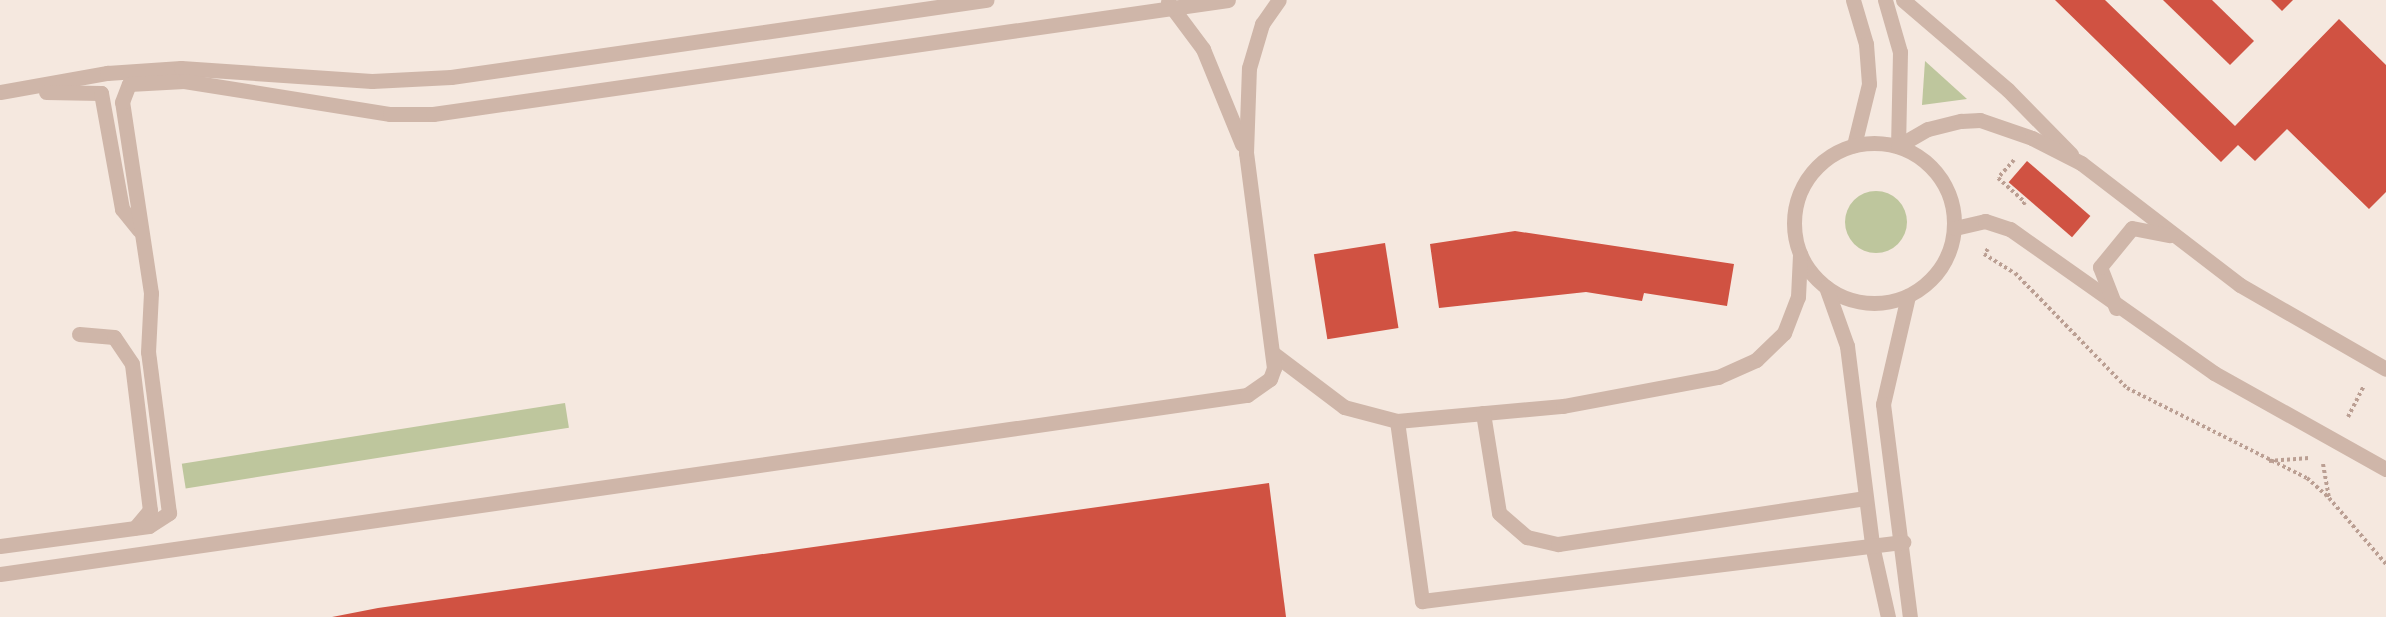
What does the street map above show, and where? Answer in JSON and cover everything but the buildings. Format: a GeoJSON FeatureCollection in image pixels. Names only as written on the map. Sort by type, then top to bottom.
{"type":"FeatureCollection","features":[{"type":"Feature","properties":{"kind":"lane"},"geometry":{"type":"LineString","coordinates":[[0,93],[107,73],[181,68],[372,81],[451,77],[986,0]]}},
{"type":"Feature","properties":{"kind":"lane"},"geometry":{"type":"LineString","coordinates":[[0,546],[135,528],[166,519],[170,501],[148,352],[151,293],[122,102],[129,84],[184,81],[381,113],[433,114],[1170,4],[1228,0]]}},
{"type":"Feature","properties":{"kind":"lane"},"geometry":{"type":"LineString","coordinates":[[0,574],[1224,401],[1247,395],[1270,379],[1274,354],[1246,153],[1249,68],[1262,24],[1279,0]]}},
{"type":"Feature","properties":{"kind":"lane"},"geometry":{"type":"LineString","coordinates":[[1853,0],[1866,44],[1869,84],[1854,145]]}},
{"type":"Feature","properties":{"kind":"lane"},"geometry":{"type":"LineString","coordinates":[[1885,0],[1900,52],[1898,146]]}},
{"type":"Feature","properties":{"kind":"lane"},"geometry":{"type":"LineString","coordinates":[[1903,0],[2008,90],[2080,163],[2172,236],[2250,291],[2386,369]]}},
{"type":"Feature","properties":{"kind":"lane"},"geometry":{"type":"LineString","coordinates":[[1170,4],[1218,78],[1246,153]]}},
{"type":"Feature","properties":{"kind":"lane"},"geometry":{"type":"LineString","coordinates":[[0,93],[99,91],[122,209],[141,233]]}},
{"type":"Feature","properties":{"kind":"lane"},"geometry":{"type":"LineString","coordinates":[[1274,354],[1344,407],[1397,421],[1563,406],[1740,369],[1772,349],[1793,317],[1800,254],[1794,213],[1802,186],[1830,156],[1854,145],[1898,146],[1928,129],[1980,120],[2015,130],[2080,163]]}},
{"type":"Feature","properties":{"kind":"lane"},"geometry":{"type":"LineString","coordinates":[[1826,287],[1866,303],[1908,296],[1936,276],[1955,228],[1941,177],[1898,146]]}},
{"type":"Feature","properties":{"kind":"lane"},"geometry":{"type":"LineString","coordinates":[[1955,228],[1996,222],[2116,308],[2214,373],[2386,469]]}},
{"type":"Feature","properties":{"kind":"lane"},"geometry":{"type":"LineString","coordinates":[[2116,308],[2100,267],[2132,228],[2172,236]]}},
{"type":"Feature","properties":{"kind":"lane"},"geometry":{"type":"LineString","coordinates":[[1800,254],[1826,287],[1847,346],[1872,545],[1887,617]]}},
{"type":"Feature","properties":{"kind":"lane"},"geometry":{"type":"LineString","coordinates":[[1908,296],[1883,404],[1884,441],[1903,542],[1910,617]]}},
{"type":"Feature","properties":{"kind":"lane"},"geometry":{"type":"LineString","coordinates":[[79,334],[114,337],[132,364],[150,510],[135,528]]}},
{"type":"Feature","properties":{"kind":"lane"},"geometry":{"type":"LineString","coordinates":[[1484,413],[1499,513],[1527,537],[1558,544],[1866,498]]}},
{"type":"Feature","properties":{"kind":"lane"},"geometry":{"type":"LineString","coordinates":[[1397,421],[1422,601],[1903,542]]}},
{"type":"Feature","properties":{"kind":"path"},"geometry":{"type":"LineString","coordinates":[[2268,461],[2322,458]]}},
{"type":"Feature","properties":{"kind":"green space"},"geometry":{"type":"Polygon","coordinates":[[[1925,61],[1967,99],[1922,105],[1925,61]]]}},
{"type":"Feature","properties":{"kind":"green space"},"geometry":{"type":"Polygon","coordinates":[[[1870,191],[1882,191],[1898,200],[1905,210],[1907,222],[1905,234],[1898,244],[1882,253],[1870,253],[1859,248],[1850,239],[1845,228],[1845,216],[1850,205],[1859,196],[1870,191]]]}},
{"type":"Feature","properties":{"kind":"green space"},"geometry":{"type":"Polygon","coordinates":[[[565,403],[569,428],[186,488],[182,464],[565,403]]]}}]}
